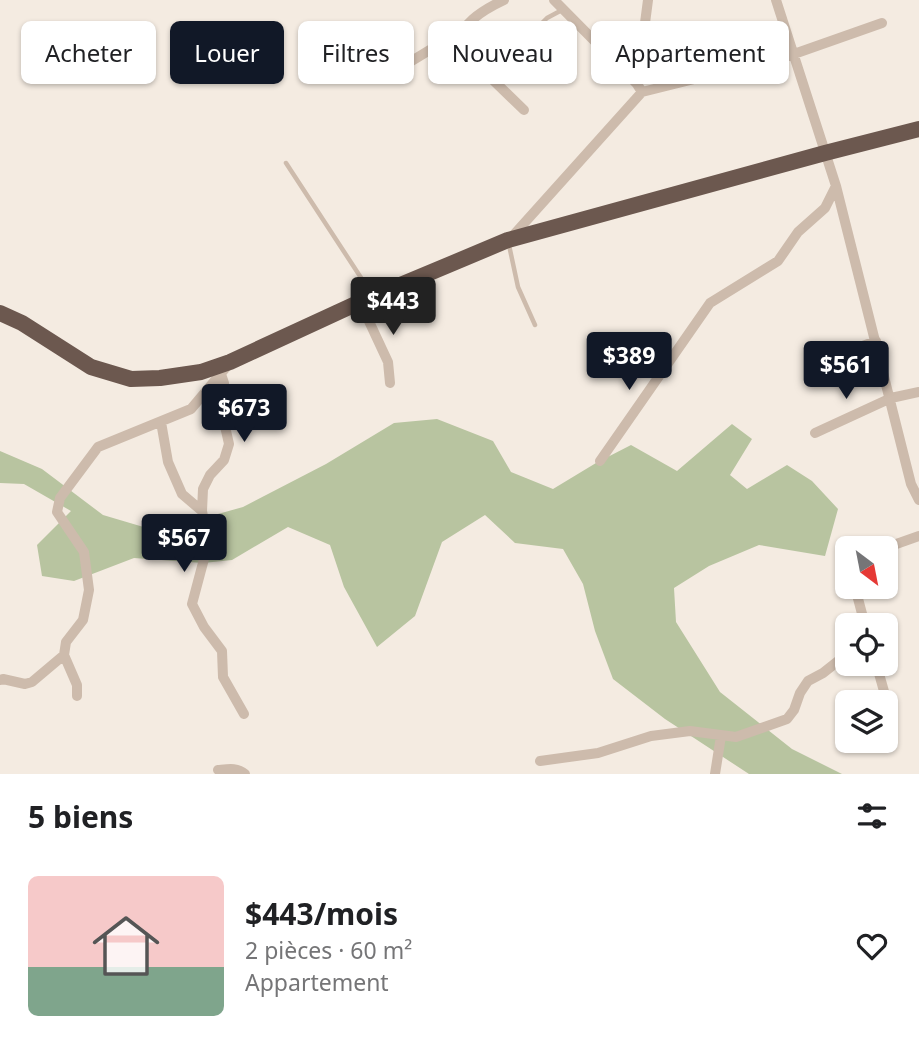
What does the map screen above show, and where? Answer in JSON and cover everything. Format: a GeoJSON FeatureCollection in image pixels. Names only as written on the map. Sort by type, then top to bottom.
{"type":"FeatureCollection","features":[{"type":"Feature","properties":{"kind":"highway"},"geometry":{"type":"LineString","coordinates":[[0,313],[22,323],[91,367],[131,379],[160,378],[226,368],[366,300],[509,240],[919,129]]}},
{"type":"Feature","properties":{"kind":"street"},"geometry":{"type":"LineString","coordinates":[[473,21],[490,6],[504,0]]}},
{"type":"Feature","properties":{"kind":"street"},"geometry":{"type":"LineString","coordinates":[[554,0],[639,88]]}},
{"type":"Feature","properties":{"kind":"street"},"geometry":{"type":"LineString","coordinates":[[509,240],[639,88],[648,0]]}},
{"type":"Feature","properties":{"kind":"street"},"geometry":{"type":"LineString","coordinates":[[776,0],[836,186],[919,500]]}},
{"type":"Feature","properties":{"kind":"street"},"geometry":{"type":"LineString","coordinates":[[639,88],[794,54],[882,23]]}},
{"type":"Feature","properties":{"kind":"street"},"geometry":{"type":"LineString","coordinates":[[497,84],[524,110]]}},
{"type":"Feature","properties":{"kind":"street"},"geometry":{"type":"LineString","coordinates":[[600,461],[710,303],[778,261],[798,232],[825,208],[836,186]]}},
{"type":"Feature","properties":{"kind":"street"},"geometry":{"type":"LineString","coordinates":[[366,300],[388,362],[390,383]]}},
{"type":"Feature","properties":{"kind":"street"},"geometry":{"type":"LineString","coordinates":[[818,371],[826,359],[876,341]]}},
{"type":"Feature","properties":{"kind":"street"},"geometry":{"type":"LineString","coordinates":[[77,696],[77,684],[64,655],[66,642],[83,620],[89,590],[84,552],[57,512],[60,498],[98,447],[191,409],[226,368]]}},
{"type":"Feature","properties":{"kind":"street"},"geometry":{"type":"LineString","coordinates":[[226,368],[222,413],[229,444],[224,460],[210,475],[203,489],[202,511],[208,544],[192,604],[204,627],[222,651],[223,677],[244,714]]}},
{"type":"Feature","properties":{"kind":"street"},"geometry":{"type":"LineString","coordinates":[[815,433],[891,398],[919,392]]}},
{"type":"Feature","properties":{"kind":"street"},"geometry":{"type":"LineString","coordinates":[[161,422],[168,462],[181,494],[202,511]]}},
{"type":"Feature","properties":{"kind":"street"},"geometry":{"type":"LineString","coordinates":[[898,543],[919,536]]}},
{"type":"Feature","properties":{"kind":"street"},"geometry":{"type":"LineString","coordinates":[[0,680],[25,684],[32,682],[64,655]]}},
{"type":"Feature","properties":{"kind":"street"},"geometry":{"type":"LineString","coordinates":[[540,761],[598,753],[651,736],[690,731],[736,737],[787,719],[808,681],[835,664]]}},
{"type":"Feature","properties":{"kind":"street"},"geometry":{"type":"LineString","coordinates":[[705,774],[715,770],[721,736]]}},
{"type":"Feature","properties":{"kind":"street"},"geometry":{"type":"LineString","coordinates":[[218,770],[231,768],[241,770],[245,774]]}},
{"type":"Feature","properties":{"kind":"lane"},"geometry":{"type":"LineString","coordinates":[[544,21],[562,10]]}},
{"type":"Feature","properties":{"kind":"lane"},"geometry":{"type":"LineString","coordinates":[[286,163],[366,300]]}},
{"type":"Feature","properties":{"kind":"lane"},"geometry":{"type":"LineString","coordinates":[[509,240],[518,287],[535,325]]}},
{"type":"Feature","properties":{"kind":"green space"},"geometry":{"type":"Polygon","coordinates":[[[437,419],[493,441],[511,472],[553,489],[631,445],[677,471],[732,424],[752,439],[730,475],[747,489],[787,465],[812,481],[838,509],[825,556],[759,545],[709,566],[674,588],[676,622],[720,692],[792,749],[842,774],[749,774],[665,719],[613,679],[595,631],[583,584],[563,549],[515,543],[485,515],[442,542],[415,616],[377,647],[344,587],[330,545],[288,527],[232,560],[203,563],[134,558],[74,581],[42,576],[37,545],[71,511],[24,484],[0,483],[0,451],[42,469],[103,515],[157,531],[243,507],[326,464],[394,423],[437,419]]]}}]}
